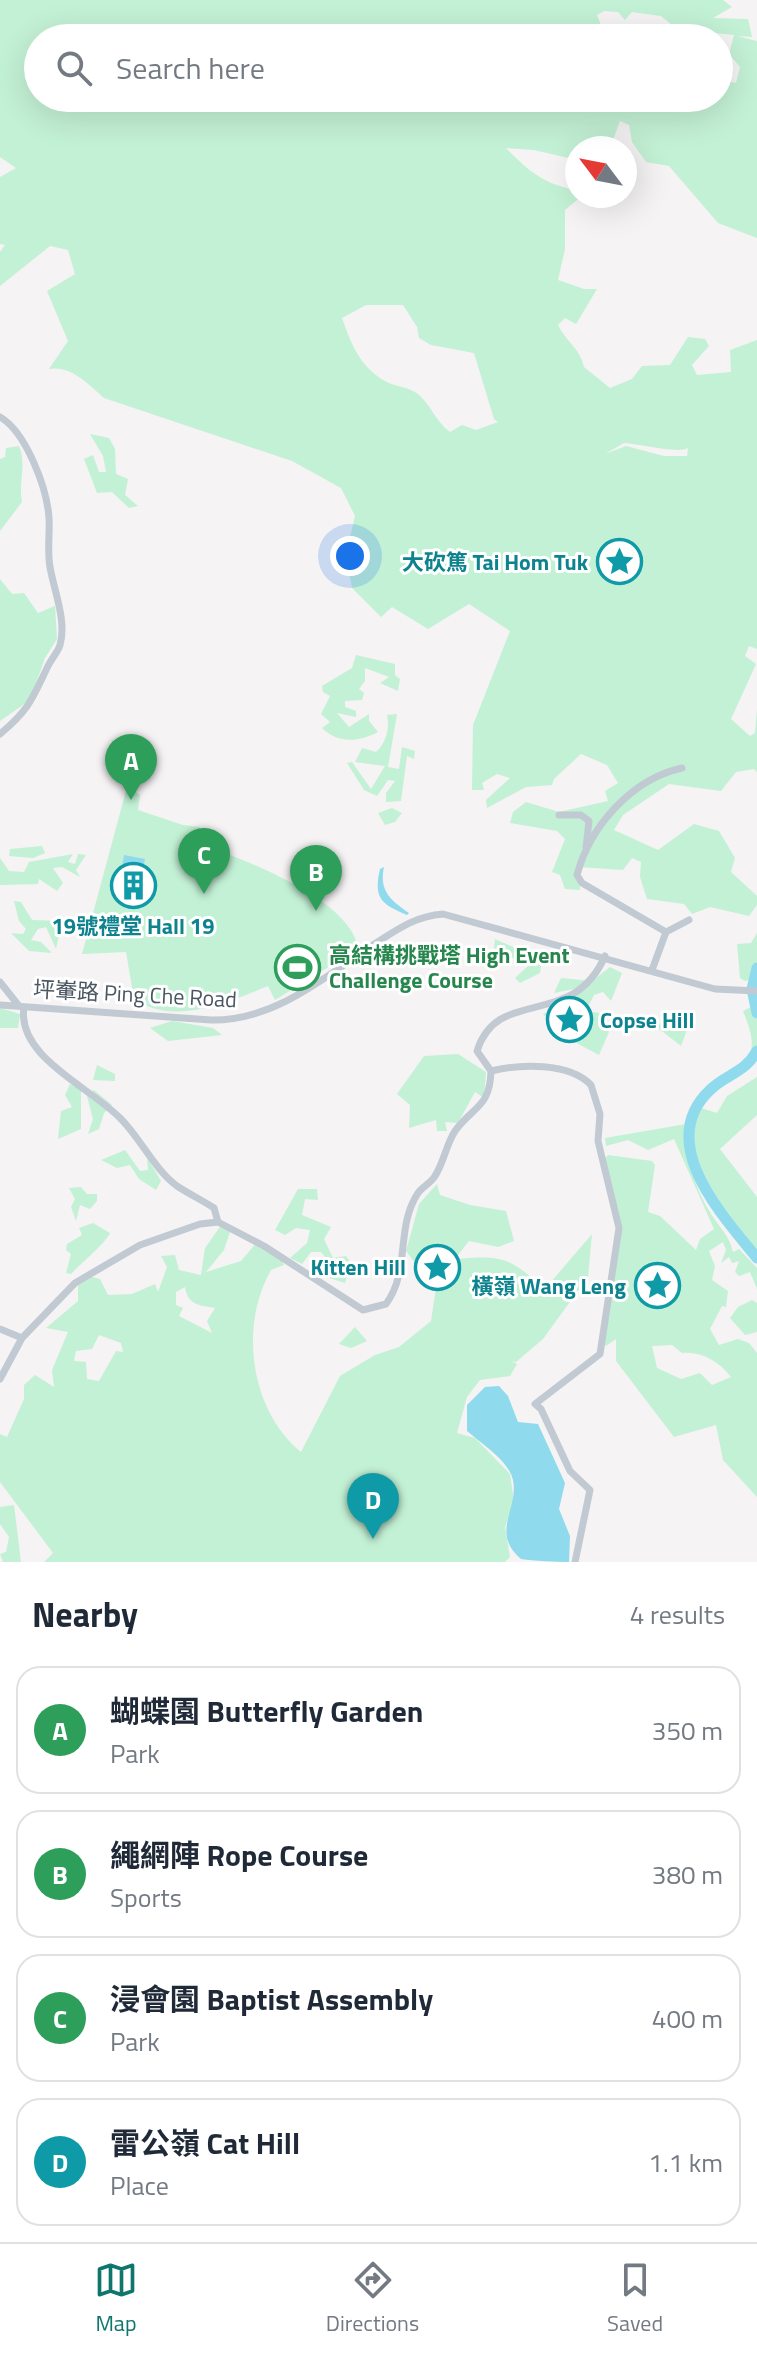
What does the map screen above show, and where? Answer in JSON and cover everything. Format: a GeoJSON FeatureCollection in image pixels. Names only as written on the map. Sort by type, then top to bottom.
{"type":"FeatureCollection","features":[{"type":"Feature","properties":{"kind":"street"},"geometry":{"type":"LineString","coordinates":[[0,417],[18,429],[47,506],[48,556],[63,632],[60,648],[48,667],[38,693],[27,710],[0,734]]}},
{"type":"Feature","properties":{"kind":"street"},"geometry":{"type":"LineString","coordinates":[[584,858],[620,800],[652,779],[682,768]]}},
{"type":"Feature","properties":{"kind":"street"},"geometry":{"type":"LineString","coordinates":[[559,815],[581,815],[589,821],[591,832],[578,879],[666,932]]}},
{"type":"Feature","properties":{"kind":"street","name":"坪輋路 Ping Che Road"},"geometry":{"type":"LineString","coordinates":[[0,1005],[211,1020],[245,1017],[283,1003],[408,923],[437,914],[458,915],[715,989],[757,991]]}},
{"type":"Feature","properties":{"kind":"street"},"geometry":{"type":"LineString","coordinates":[[652,970],[666,932],[689,920]]}},
{"type":"Feature","properties":{"kind":"street"},"geometry":{"type":"LineString","coordinates":[[0,1379],[22,1338],[78,1282],[140,1245],[218,1222],[264,1246],[357,1307],[378,1308],[390,1298],[397,1282],[402,1263],[401,1236],[409,1210],[418,1194],[434,1178],[454,1132],[488,1097],[491,1071],[477,1051],[493,1026],[510,1012],[568,999],[585,988],[605,956]]}},
{"type":"Feature","properties":{"kind":"street"},"geometry":{"type":"LineString","coordinates":[[0,982],[22,1006],[26,1030],[55,1070],[86,1088],[120,1118],[176,1185],[214,1208],[218,1222]]}},
{"type":"Feature","properties":{"kind":"street"},"geometry":{"type":"LineString","coordinates":[[491,1071],[518,1067],[571,1073],[591,1085],[600,1114],[598,1141],[619,1228],[600,1354],[535,1404],[541,1409],[570,1471],[590,1490],[575,1562]]}},
{"type":"Feature","properties":{"kind":"street"},"geometry":{"type":"LineString","coordinates":[[0,1329],[22,1338]]}},
{"type":"Feature","properties":{"kind":"green space"},"geometry":{"type":"Polygon","coordinates":[[[0,0],[723,0],[732,7],[713,18],[748,19],[752,37],[737,36],[757,41],[757,238],[718,223],[669,166],[646,162],[637,149],[637,136],[631,136],[629,125],[620,121],[614,136],[565,136],[565,157],[506,148],[538,176],[565,187],[565,208],[567,208],[565,249],[558,280],[584,289],[597,289],[576,324],[565,318],[558,325],[584,367],[610,388],[632,379],[642,366],[670,365],[688,337],[705,339],[709,346],[692,365],[697,375],[731,372],[730,350],[757,340],[757,649],[749,646],[745,656],[756,664],[731,719],[750,736],[755,733],[757,709],[757,772],[754,769],[736,772],[721,791],[669,784],[623,815],[614,830],[658,850],[694,824],[719,831],[735,858],[731,872],[757,896],[757,905],[749,916],[710,907],[692,914],[684,904],[647,899],[640,877],[641,862],[632,858],[623,870],[579,867],[580,890],[565,889],[560,875],[552,872],[565,839],[557,831],[510,823],[513,812],[526,802],[559,812],[608,801],[605,791],[618,783],[607,765],[581,754],[554,779],[552,785],[526,787],[487,808],[486,800],[510,778],[497,774],[482,783],[484,790],[472,790],[473,725],[510,631],[469,604],[428,629],[392,607],[381,617],[352,588],[346,554],[355,516],[341,488],[292,461],[104,398],[72,373],[49,369],[68,341],[47,291],[75,274],[68,250],[50,246],[0,286],[0,252],[5,245],[0,244],[0,177],[16,168],[0,157],[0,0]],[[366,305],[342,318],[353,345],[368,368],[387,382],[418,394],[450,432],[462,425],[476,430],[498,422],[494,419],[474,353],[431,345],[419,338],[417,327],[403,305],[366,305]],[[624,443],[605,454],[626,446],[664,456],[687,456],[688,448],[668,449],[624,443]]]}},
{"type":"Feature","properties":{"kind":"green space"},"geometry":{"type":"Polygon","coordinates":[[[90,434],[109,438],[115,449],[116,474],[128,479],[125,495],[138,506],[129,508],[112,492],[97,493],[84,459],[93,455],[99,472],[106,472],[103,456],[90,434]]]}},
{"type":"Feature","properties":{"kind":"green space"},"geometry":{"type":"Polygon","coordinates":[[[19,446],[22,502],[0,531],[0,459],[5,457],[6,448],[19,446]]]}},
{"type":"Feature","properties":{"kind":"green space"},"geometry":{"type":"Polygon","coordinates":[[[0,579],[12,594],[24,593],[38,613],[55,606],[57,639],[45,658],[30,700],[0,721],[0,579]]]}},
{"type":"Feature","properties":{"kind":"green space"},"geometry":{"type":"Polygon","coordinates":[[[356,655],[395,664],[395,675],[400,679],[398,691],[380,683],[389,677],[365,668],[365,681],[359,689],[364,693],[362,700],[345,701],[345,707],[356,711],[356,717],[337,713],[349,727],[369,714],[369,721],[378,732],[349,740],[335,737],[322,728],[330,722],[321,714],[330,696],[323,692],[322,686],[352,668],[356,655]]]}},
{"type":"Feature","properties":{"kind":"green space"},"geometry":{"type":"Polygon","coordinates":[[[397,714],[388,767],[399,769],[402,747],[415,751],[414,759],[407,756],[401,801],[386,802],[386,793],[395,781],[388,780],[377,796],[364,790],[347,763],[352,762],[371,789],[385,766],[355,762],[362,748],[376,752],[386,735],[387,715],[397,714]]]}},
{"type":"Feature","properties":{"kind":"green space"},"geometry":{"type":"Polygon","coordinates":[[[127,787],[140,795],[138,810],[183,825],[200,827],[195,842],[263,869],[315,897],[351,930],[358,949],[275,1000],[268,986],[218,1005],[182,1011],[149,1007],[134,999],[126,952],[82,954],[127,787]]]}},
{"type":"Feature","properties":{"kind":"green space"},"geometry":{"type":"Polygon","coordinates":[[[392,808],[402,813],[395,822],[385,825],[378,813],[392,808]]]}},
{"type":"Feature","properties":{"kind":"green space"},"geometry":{"type":"Polygon","coordinates":[[[42,846],[45,853],[33,858],[9,856],[10,849],[42,846]]]}},
{"type":"Feature","properties":{"kind":"green space"},"geometry":{"type":"Polygon","coordinates":[[[73,854],[68,862],[75,864],[78,854],[86,855],[76,870],[80,877],[62,867],[53,868],[63,883],[57,891],[39,879],[38,884],[0,885],[0,858],[9,871],[24,872],[29,862],[73,854]]]}},
{"type":"Feature","properties":{"kind":"green space"},"geometry":{"type":"Polygon","coordinates":[[[14,901],[21,902],[32,920],[62,921],[56,949],[46,927],[38,929],[31,940],[41,942],[52,953],[29,951],[11,933],[23,934],[26,929],[19,921],[14,901]]]}},
{"type":"Feature","properties":{"kind":"green space"},"geometry":{"type":"Polygon","coordinates":[[[757,933],[757,978],[745,981],[740,978],[737,944],[751,943],[757,933]]]}},
{"type":"Feature","properties":{"kind":"green space"},"geometry":{"type":"Polygon","coordinates":[[[495,939],[542,960],[540,973],[520,983],[515,978],[528,966],[494,948],[495,939]]]}},
{"type":"Feature","properties":{"kind":"green space"},"geometry":{"type":"Polygon","coordinates":[[[610,967],[622,973],[611,1001],[603,992],[594,995],[586,1011],[606,1014],[609,1032],[599,1055],[565,1037],[543,1014],[573,1002],[574,989],[554,993],[561,978],[592,981],[610,967]]]}},
{"type":"Feature","properties":{"kind":"green space"},"geometry":{"type":"Polygon","coordinates":[[[751,1007],[757,1020],[757,1057],[738,1076],[725,1082],[723,1076],[742,1063],[751,1050],[751,1033],[743,1011],[751,1007]]]}},
{"type":"Feature","properties":{"kind":"green space"},"geometry":{"type":"Polygon","coordinates":[[[0,1008],[20,1014],[18,1028],[0,1028],[0,1008]]]}},
{"type":"Feature","properties":{"kind":"green space"},"geometry":{"type":"Polygon","coordinates":[[[662,1019],[688,1027],[681,1046],[658,1028],[662,1019]]]}},
{"type":"Feature","properties":{"kind":"green space"},"geometry":{"type":"Polygon","coordinates":[[[172,1021],[213,1028],[222,1035],[168,1041],[150,1028],[172,1021]]]}},
{"type":"Feature","properties":{"kind":"green space"},"geometry":{"type":"Polygon","coordinates":[[[458,1054],[486,1072],[484,1098],[475,1092],[458,1123],[445,1122],[447,1131],[437,1131],[436,1120],[409,1128],[410,1105],[397,1094],[424,1056],[458,1054]]]}},
{"type":"Feature","properties":{"kind":"green space"},"geometry":{"type":"Polygon","coordinates":[[[97,1065],[115,1074],[115,1081],[93,1080],[97,1065]]]}},
{"type":"Feature","properties":{"kind":"green space"},"geometry":{"type":"Polygon","coordinates":[[[757,1077],[757,1115],[720,1149],[757,1197],[757,1258],[704,1189],[690,1149],[691,1128],[698,1107],[717,1113],[727,1096],[757,1077]]]}},
{"type":"Feature","properties":{"kind":"green space"},"geometry":{"type":"Polygon","coordinates":[[[70,1084],[81,1090],[81,1129],[58,1139],[61,1111],[72,1107],[65,1095],[70,1084]]]}},
{"type":"Feature","properties":{"kind":"green space"},"geometry":{"type":"Polygon","coordinates":[[[94,1090],[112,1105],[104,1113],[99,1129],[88,1134],[93,1119],[87,1096],[94,1090]]]}},
{"type":"Feature","properties":{"kind":"green space"},"geometry":{"type":"Polygon","coordinates":[[[686,1124],[689,1159],[705,1204],[727,1236],[733,1252],[739,1249],[757,1268],[757,1289],[750,1272],[739,1276],[735,1272],[739,1261],[732,1263],[729,1257],[721,1263],[726,1250],[723,1242],[709,1251],[715,1266],[712,1280],[728,1291],[726,1307],[722,1306],[710,1329],[719,1345],[738,1339],[749,1343],[757,1353],[757,1497],[723,1460],[716,1425],[674,1437],[616,1361],[616,1339],[606,1346],[599,1342],[619,1232],[603,1160],[608,1155],[652,1161],[655,1165],[648,1212],[660,1216],[696,1250],[700,1239],[714,1229],[674,1139],[648,1150],[628,1140],[606,1146],[605,1138],[686,1124]],[[672,1345],[652,1346],[657,1368],[681,1379],[700,1373],[712,1385],[731,1377],[709,1358],[682,1353],[672,1345]]]}},
{"type":"Feature","properties":{"kind":"green space"},"geometry":{"type":"Polygon","coordinates":[[[125,1150],[140,1171],[148,1170],[147,1157],[161,1181],[156,1190],[139,1179],[130,1165],[117,1168],[101,1160],[125,1150]]]}},
{"type":"Feature","properties":{"kind":"green space"},"geometry":{"type":"Polygon","coordinates":[[[437,1184],[440,1195],[470,1205],[506,1211],[514,1241],[498,1247],[469,1241],[455,1259],[504,1260],[545,1289],[592,1234],[588,1277],[543,1339],[516,1362],[511,1361],[517,1364],[510,1376],[480,1380],[467,1397],[457,1433],[475,1438],[510,1474],[514,1501],[505,1527],[510,1557],[505,1562],[44,1562],[53,1553],[0,1482],[0,1434],[7,1437],[24,1399],[24,1385],[35,1375],[54,1387],[52,1370],[68,1332],[46,1328],[78,1301],[78,1282],[89,1276],[100,1279],[108,1295],[132,1294],[155,1284],[158,1292],[167,1267],[161,1256],[175,1255],[179,1270],[201,1275],[205,1248],[222,1224],[231,1229],[224,1250],[206,1272],[241,1261],[257,1242],[279,1256],[284,1265],[271,1270],[255,1316],[255,1366],[270,1414],[301,1452],[340,1376],[375,1355],[399,1347],[431,1321],[437,1281],[432,1286],[406,1251],[419,1204],[437,1184]],[[185,1287],[176,1292],[176,1305],[183,1308],[179,1316],[212,1333],[207,1321],[215,1308],[191,1301],[185,1287]],[[99,1335],[92,1349],[76,1351],[74,1361],[86,1362],[87,1379],[99,1381],[116,1351],[123,1352],[121,1343],[99,1335]]]}},
{"type":"Feature","properties":{"kind":"green space"},"geometry":{"type":"Polygon","coordinates":[[[81,1187],[87,1194],[97,1194],[97,1201],[90,1209],[80,1205],[76,1221],[71,1207],[75,1199],[69,1188],[81,1187]]]}},
{"type":"Feature","properties":{"kind":"green space"},"geometry":{"type":"Polygon","coordinates":[[[298,1189],[317,1189],[318,1200],[305,1199],[302,1215],[331,1227],[324,1239],[333,1258],[346,1256],[351,1263],[345,1283],[326,1277],[334,1268],[321,1252],[311,1252],[302,1264],[290,1258],[307,1243],[310,1230],[296,1228],[285,1235],[275,1230],[298,1189]]]}},
{"type":"Feature","properties":{"kind":"green space"},"geometry":{"type":"Polygon","coordinates":[[[93,1223],[110,1233],[71,1274],[66,1273],[71,1254],[66,1250],[67,1244],[82,1235],[79,1228],[93,1223]]]}},
{"type":"Feature","properties":{"kind":"green space"},"geometry":{"type":"Polygon","coordinates":[[[752,1300],[757,1303],[757,1332],[745,1335],[730,1318],[738,1307],[752,1300]]]}},
{"type":"Feature","properties":{"kind":"green space"},"geometry":{"type":"Polygon","coordinates":[[[355,1327],[367,1341],[351,1348],[339,1344],[355,1327]]]}},
{"type":"Feature","properties":{"kind":"green space"},"geometry":{"type":"Polygon","coordinates":[[[14,1505],[21,1562],[3,1562],[0,1554],[6,1552],[9,1537],[0,1524],[0,1507],[14,1505]]]}},
{"type":"Feature","properties":{"kind":"water"},"geometry":{"type":"Polygon","coordinates":[[[124,855],[145,859],[143,871],[122,867],[124,855]]]}},
{"type":"Feature","properties":{"kind":"water"},"geometry":{"type":"Polygon","coordinates":[[[384,867],[385,889],[391,899],[409,913],[407,915],[386,904],[379,894],[378,879],[380,869],[384,867]]]}},
{"type":"Feature","properties":{"kind":"water"},"geometry":{"type":"Polygon","coordinates":[[[499,1386],[508,1396],[518,1422],[538,1424],[565,1483],[559,1509],[570,1536],[569,1562],[521,1559],[508,1540],[506,1530],[514,1491],[513,1480],[494,1453],[467,1431],[467,1405],[485,1387],[499,1386]]]}},
{"type":"Feature","properties":{"kind":"waterway"},"geometry":{"type":"LineString","coordinates":[[757,968],[752,989],[757,1013]]}},
{"type":"Feature","properties":{"kind":"waterway"},"geometry":{"type":"LineString","coordinates":[[757,1051],[741,1069],[710,1090],[695,1111],[689,1133],[691,1155],[700,1178],[712,1200],[757,1258]]}},
{"type":"Feature","properties":{"kind":"place","name":"大砍篤 Tai Hom Tuk"},"geometry":{"type":"Point","coordinates":[619,562]}},
{"type":"Feature","properties":{"kind":"place","name":"蝴蝶園 Butterfly Garden"},"geometry":{"type":"Point","coordinates":[131,800]}},
{"type":"Feature","properties":{"kind":"place","name":"19號禮堂 Hall 19"},"geometry":{"type":"Point","coordinates":[133,885]}},
{"type":"Feature","properties":{"kind":"place","name":"浸會園 Baptist Assembly"},"geometry":{"type":"Point","coordinates":[204,894]}},
{"type":"Feature","properties":{"kind":"place","name":"繩網陣 Rope Course"},"geometry":{"type":"Point","coordinates":[316,911]}},
{"type":"Feature","properties":{"kind":"place","name":"高結構挑戰塔 High Event Challenge Course"},"geometry":{"type":"Point","coordinates":[298,968]}},
{"type":"Feature","properties":{"kind":"place","name":"Copse Hill"},"geometry":{"type":"Point","coordinates":[569,1020]}},
{"type":"Feature","properties":{"kind":"place","name":"Kitten Hill"},"geometry":{"type":"Point","coordinates":[437,1267]}},
{"type":"Feature","properties":{"kind":"place","name":"橫嶺 Wang Leng"},"geometry":{"type":"Point","coordinates":[657,1286]}},
{"type":"Feature","properties":{"kind":"place","name":"雷公嶺 Cat Hill"},"geometry":{"type":"Point","coordinates":[373,1539]}}]}
